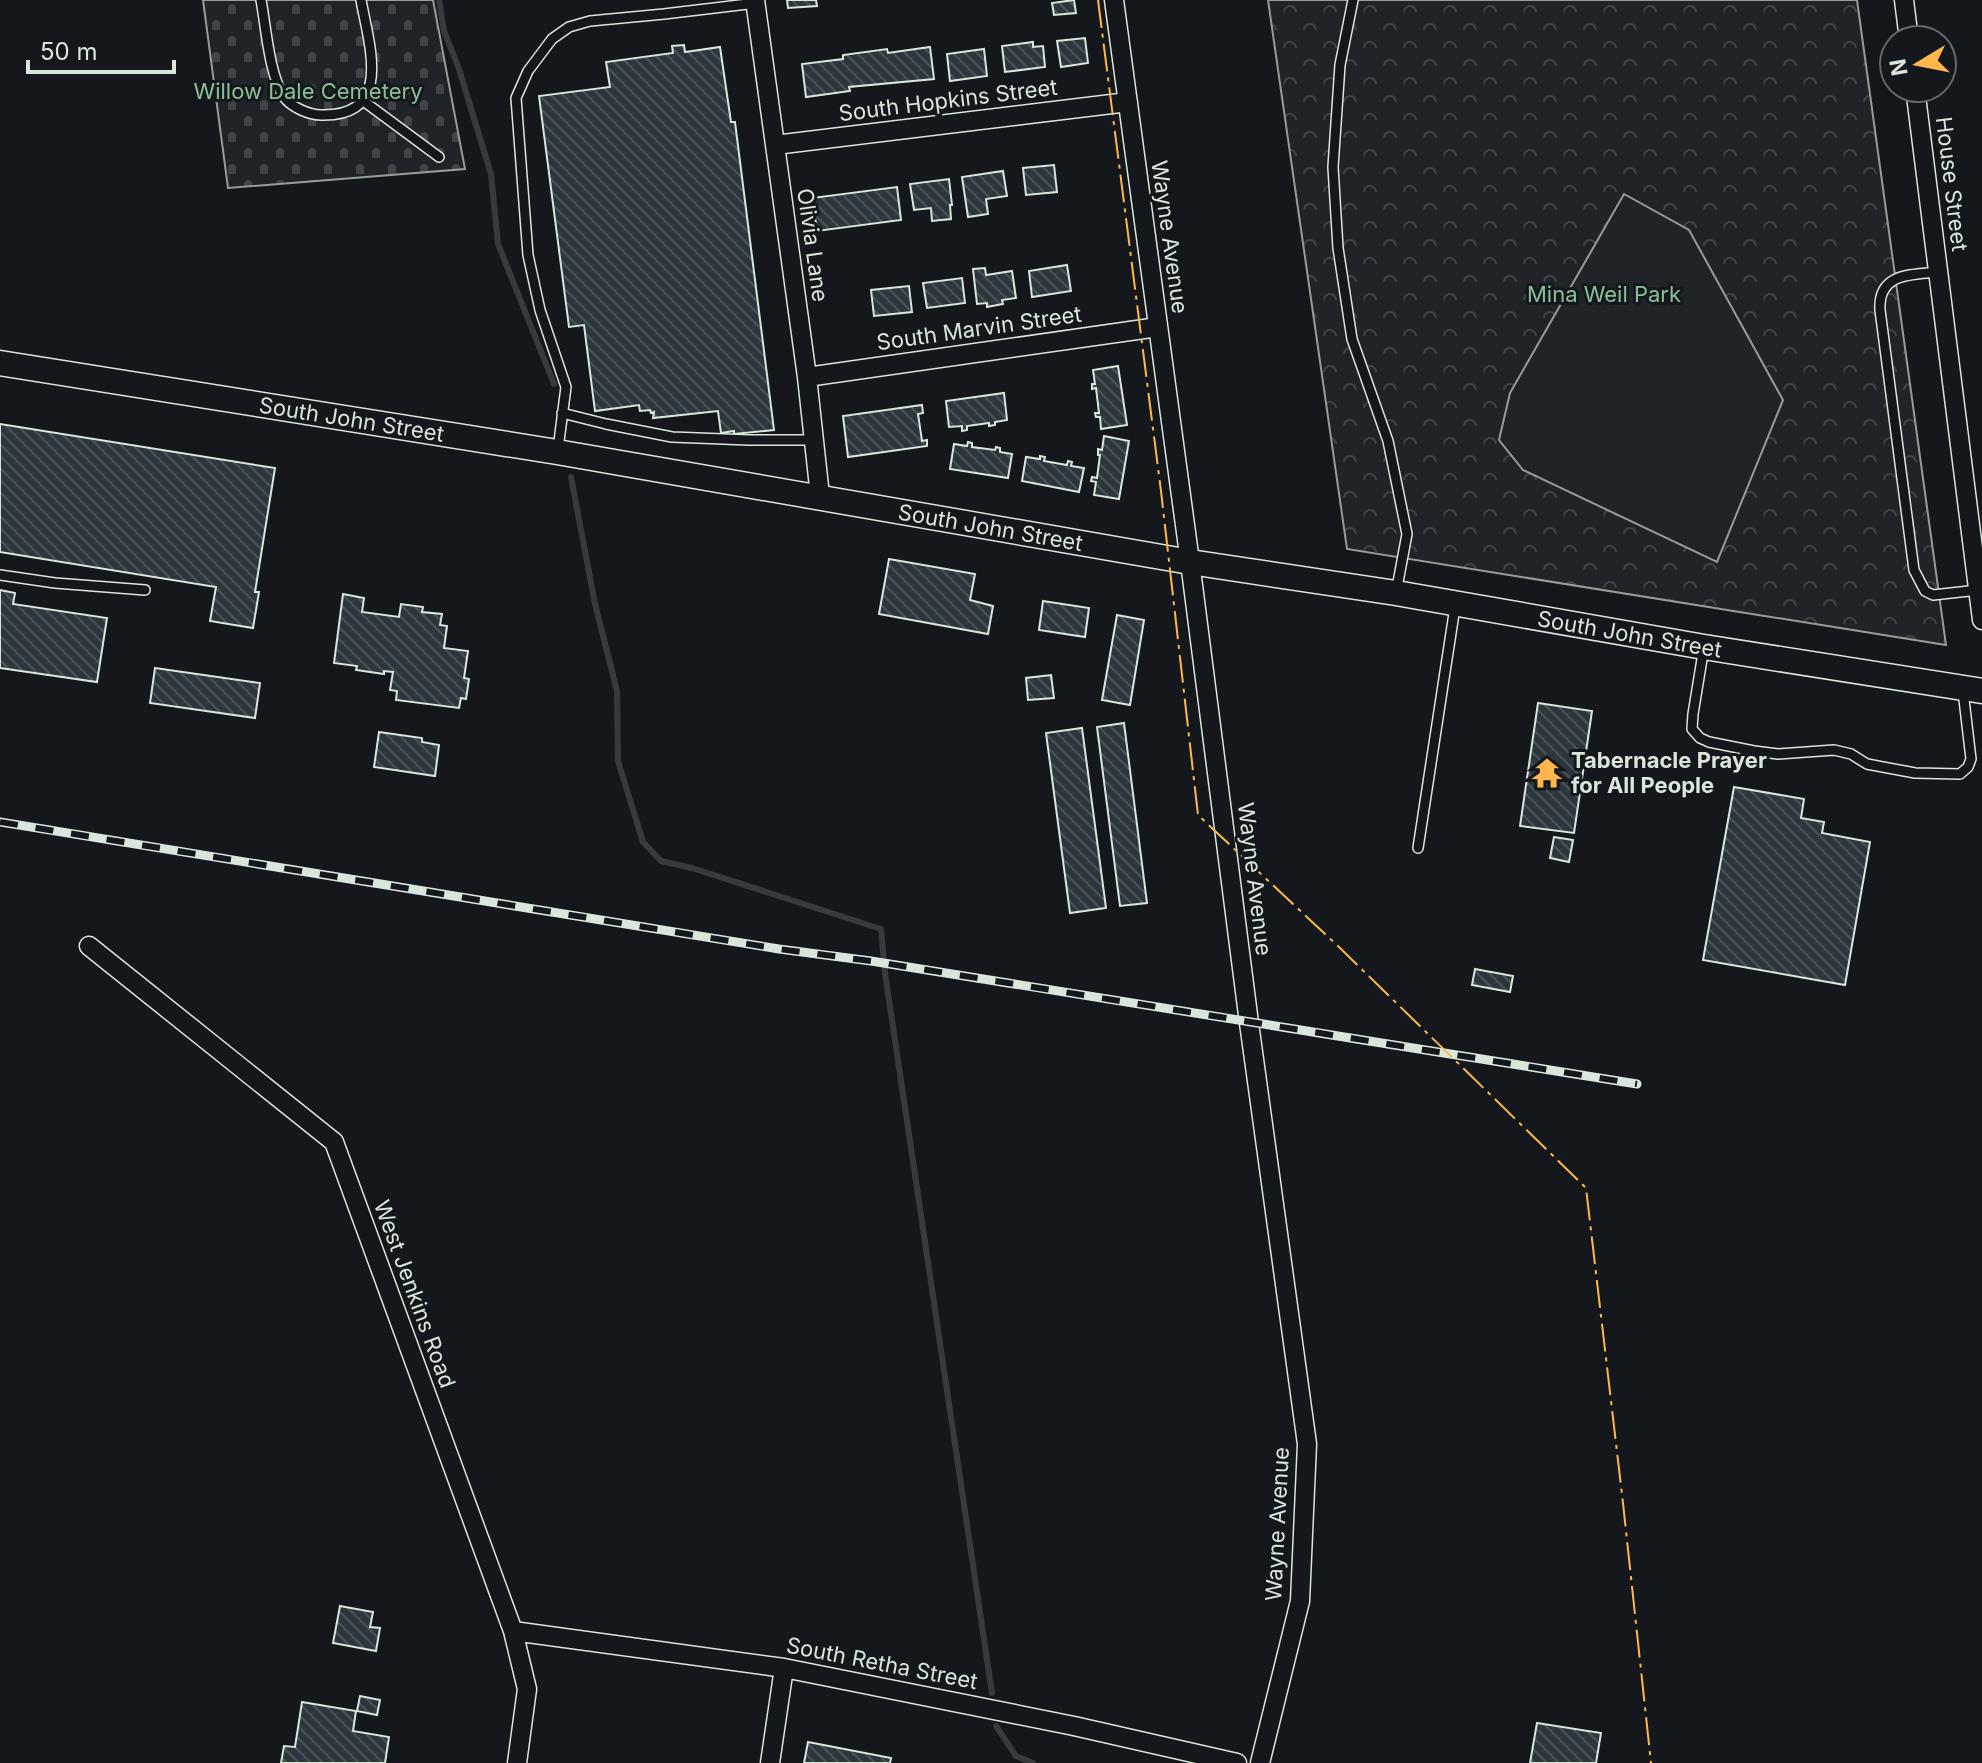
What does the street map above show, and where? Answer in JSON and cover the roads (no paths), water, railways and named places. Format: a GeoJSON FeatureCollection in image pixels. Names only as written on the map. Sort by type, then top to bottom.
{"type":"FeatureCollection","features":[{"type":"Feature","properties":{"kind":"street","name":"Wayne Avenue"},"geometry":{"type":"LineString","coordinates":[[1114,0],[1307,1444],[1300,1601],[1260,1763]]}},
{"type":"Feature","properties":{"kind":"street"},"geometry":{"type":"LineString","coordinates":[[1904,0],[1907,24]]}},
{"type":"Feature","properties":{"kind":"street","name":"Olivia Lane"},"geometry":{"type":"LineString","coordinates":[[756,1],[820,496]]}},
{"type":"Feature","properties":{"kind":"street","name":"South Hopkins Street"},"geometry":{"type":"LineString","coordinates":[[775,145],[1128,102]]}},
{"type":"Feature","properties":{"kind":"street","name":"House Street"},"geometry":{"type":"LineString","coordinates":[[1917,104],[1982,620]]}},
{"type":"Feature","properties":{"kind":"street","name":"South Marvin Street"},"geometry":{"type":"LineString","coordinates":[[807,377],[1158,327]]}},
{"type":"Feature","properties":{"kind":"street","name":"South John Street"},"geometry":{"type":"LineString","coordinates":[[0,363],[557,452],[1190,562],[1396,593],[1972,690]]}},
{"type":"Feature","properties":{"kind":"street","name":"West Jenkins Road"},"geometry":{"type":"LineString","coordinates":[[89,946],[334,1142],[513,1631],[527,1689],[517,1763]]}},
{"type":"Feature","properties":{"kind":"street","name":"South Retha Street"},"geometry":{"type":"LineString","coordinates":[[513,1631],[784,1668],[1074,1726],[1237,1763]]}},
{"type":"Feature","properties":{"kind":"street"},"geometry":{"type":"LineString","coordinates":[[770,1763],[784,1668]]}},
{"type":"Feature","properties":{"kind":"lane"},"geometry":{"type":"LineString","coordinates":[[261,0],[275,77],[285,99],[310,115],[329,115],[353,109],[368,93],[373,70],[361,0]]}},
{"type":"Feature","properties":{"kind":"lane"},"geometry":{"type":"LineString","coordinates":[[1353,0],[1340,65],[1334,153],[1338,248],[1352,339],[1388,441],[1407,534],[1396,593]]}},
{"type":"Feature","properties":{"kind":"lane"},"geometry":{"type":"LineString","coordinates":[[557,452],[566,387],[540,310],[528,255],[516,98],[528,71],[552,39],[569,27],[590,21],[756,1]]}},
{"type":"Feature","properties":{"kind":"lane"},"geometry":{"type":"LineString","coordinates":[[362,100],[439,157]]}},
{"type":"Feature","properties":{"kind":"lane"},"geometry":{"type":"LineString","coordinates":[[1938,272],[1903,276],[1891,281],[1879,298],[1880,310],[1914,570],[1925,591],[1933,595],[1978,590]]}},
{"type":"Feature","properties":{"kind":"lane"},"geometry":{"type":"LineString","coordinates":[[562,413],[672,437],[813,440]]}},
{"type":"Feature","properties":{"kind":"lane"},"geometry":{"type":"LineString","coordinates":[[0,575],[145,590]]}},
{"type":"Feature","properties":{"kind":"lane"},"geometry":{"type":"LineString","coordinates":[[1418,848],[1455,603]]}},
{"type":"Feature","properties":{"kind":"lane"},"geometry":{"type":"LineString","coordinates":[[1704,647],[1692,729],[1709,742],[1754,751],[1778,754],[1834,750],[1851,754],[1867,764],[1903,771],[1960,774],[1971,759],[1972,690]]}},
{"type":"Feature","properties":{"kind":"waterway"},"geometry":{"type":"LineString","coordinates":[[439,0],[444,31],[491,174],[498,244],[554,384]]}},
{"type":"Feature","properties":{"kind":"waterway"},"geometry":{"type":"LineString","coordinates":[[571,477],[595,604],[617,691],[618,761],[643,842],[661,861],[692,868],[881,929],[992,1693]]}},
{"type":"Feature","properties":{"kind":"waterway"},"geometry":{"type":"LineString","coordinates":[[996,1726],[1016,1756],[1033,1763]]}},
{"type":"Feature","properties":{"kind":"railway"},"geometry":{"type":"LineString","coordinates":[[0,822],[1637,1084]]}},
{"type":"Feature","properties":{"kind":"place","name":"Tabernacle Prayer for All People"},"geometry":{"type":"Point","coordinates":[1547,773]}},
{"type":"Feature","properties":{"kind":"park label","name":"Willow Dale Cemetery"},"geometry":{"type":"Point","coordinates":[308,91]}},
{"type":"Feature","properties":{"kind":"park label","name":"Mina Weil Park"},"geometry":{"type":"Point","coordinates":[1604,294]}}]}
